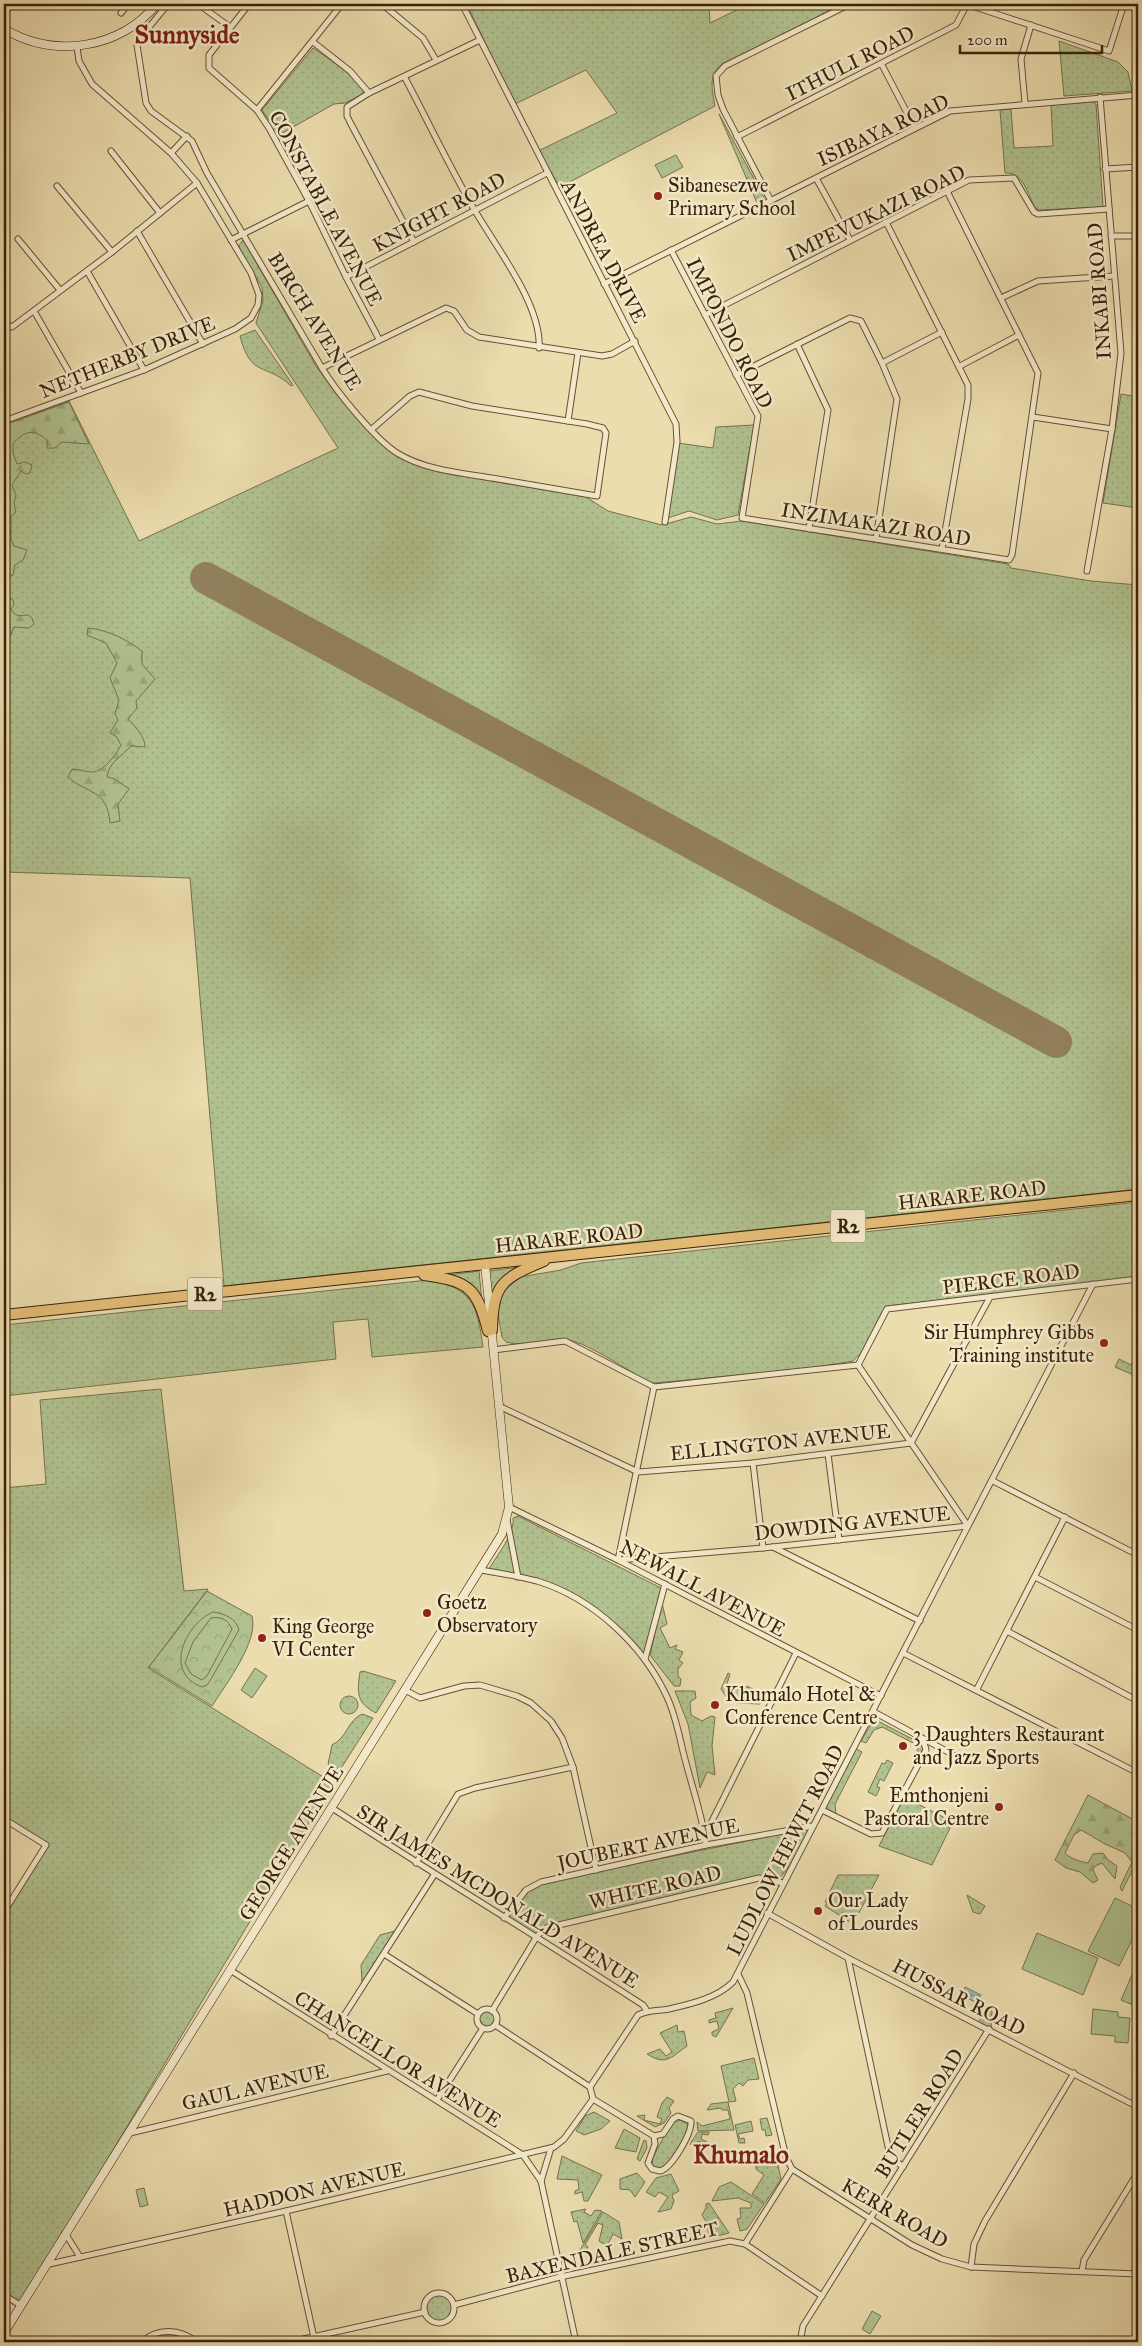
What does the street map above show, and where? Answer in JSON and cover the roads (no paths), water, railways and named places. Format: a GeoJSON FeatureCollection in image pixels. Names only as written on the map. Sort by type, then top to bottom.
{"type":"FeatureCollection","features":[{"type":"Feature","properties":{"kind":"highway","name":"HARARE ROAD"},"geometry":{"type":"LineString","coordinates":[[4,1315],[1138,1195]]}},
{"type":"Feature","properties":{"kind":"highway"},"geometry":{"type":"LineString","coordinates":[[490,1330],[493,1301],[502,1284],[516,1272],[557,1256]]}},
{"type":"Feature","properties":{"kind":"highway"},"geometry":{"type":"LineString","coordinates":[[406,1273],[434,1276],[462,1284],[481,1302],[490,1330]]}},
{"type":"Feature","properties":{"kind":"main road"},"geometry":{"type":"LineString","coordinates":[[4,29],[24,39],[38,43],[77,47],[98,43],[124,32],[148,15],[157,4]]}},
{"type":"Feature","properties":{"kind":"main road","name":"GEORGE AVENUE"},"geometry":{"type":"LineString","coordinates":[[4,2333],[495,1548],[507,1520],[509,1507],[501,1406],[483,1265]]}},
{"type":"Feature","properties":{"kind":"street"},"geometry":{"type":"LineString","coordinates":[[121,13],[128,4]]}},
{"type":"Feature","properties":{"kind":"street"},"geometry":{"type":"LineString","coordinates":[[168,4],[140,38],[138,45],[144,94],[151,111],[187,136],[171,152]]}},
{"type":"Feature","properties":{"kind":"street"},"geometry":{"type":"LineString","coordinates":[[198,4],[230,28]]}},
{"type":"Feature","properties":{"kind":"street","name":"CONSTABLE AVENUE"},"geometry":{"type":"LineString","coordinates":[[249,4],[209,55],[209,68],[257,110],[309,201],[379,339]]}},
{"type":"Feature","properties":{"kind":"street"},"geometry":{"type":"LineString","coordinates":[[257,110],[342,4]]}},
{"type":"Feature","properties":{"kind":"street"},"geometry":{"type":"LineString","coordinates":[[382,4],[423,38],[436,60]]}},
{"type":"Feature","properties":{"kind":"street","name":"ANDREA DRIVE"},"geometry":{"type":"LineString","coordinates":[[462,4],[634,341],[676,429],[665,522]]}},
{"type":"Feature","properties":{"kind":"street"},"geometry":{"type":"LineString","coordinates":[[770,201],[718,95],[716,76],[725,66],[850,4]]}},
{"type":"Feature","properties":{"kind":"street"},"geometry":{"type":"LineString","coordinates":[[967,4],[1109,51],[1124,4]]}},
{"type":"Feature","properties":{"kind":"street","name":"ITHULI ROAD"},"geometry":{"type":"LineString","coordinates":[[737,137],[882,65],[956,25],[967,4]]}},
{"type":"Feature","properties":{"kind":"street"},"geometry":{"type":"LineString","coordinates":[[1025,103],[1021,59],[1031,26]]}},
{"type":"Feature","properties":{"kind":"street"},"geometry":{"type":"LineString","coordinates":[[414,242],[347,116],[347,107],[369,94],[406,78],[436,60],[480,40]]}},
{"type":"Feature","properties":{"kind":"street"},"geometry":{"type":"LineString","coordinates":[[313,42],[350,71],[369,94]]}},
{"type":"Feature","properties":{"kind":"street","name":"NETHERBY DRIVE"},"geometry":{"type":"LineString","coordinates":[[4,421],[144,370],[204,344],[246,323],[254,315],[258,305],[259,294],[256,285],[197,183],[171,152],[92,84],[79,61],[77,47]]}},
{"type":"Feature","properties":{"kind":"street"},"geometry":{"type":"LineString","coordinates":[[882,65],[915,128]]}},
{"type":"Feature","properties":{"kind":"street"},"geometry":{"type":"LineString","coordinates":[[406,78],[474,209],[503,255],[534,317],[539,331],[539,348]]}},
{"type":"Feature","properties":{"kind":"street","name":"ISIBAYA ROAD"},"geometry":{"type":"LineString","coordinates":[[604,284],[950,111],[1025,103],[1138,95]]}},
{"type":"Feature","properties":{"kind":"street","name":"INKABI ROAD"},"geometry":{"type":"LineString","coordinates":[[1088,570],[1112,429],[1121,353],[1100,97]]}},
{"type":"Feature","properties":{"kind":"street","name":"BIRCH AVENUE"},"geometry":{"type":"LineString","coordinates":[[187,136],[197,148],[207,173],[322,368],[342,396],[395,452],[429,466],[597,496],[606,431],[598,427],[568,421]]}},
{"type":"Feature","properties":{"kind":"street"},"geometry":{"type":"LineString","coordinates":[[111,151],[160,213]]}},
{"type":"Feature","properties":{"kind":"street"},"geometry":{"type":"LineString","coordinates":[[1105,168],[1138,167]]}},
{"type":"Feature","properties":{"kind":"street","name":"KNIGHT ROAD"},"geometry":{"type":"LineString","coordinates":[[346,277],[474,209],[547,173]]}},
{"type":"Feature","properties":{"kind":"street","name":"IMPEVUKAZI ROAD"},"geometry":{"type":"LineString","coordinates":[[705,315],[969,180],[1010,177],[1016,180],[1034,212],[1038,214],[1109,209]]}},
{"type":"Feature","properties":{"kind":"street"},"geometry":{"type":"LineString","coordinates":[[816,178],[850,240]]}},
{"type":"Feature","properties":{"kind":"street"},"geometry":{"type":"LineString","coordinates":[[4,323],[12,327],[112,252],[197,183]]}},
{"type":"Feature","properties":{"kind":"street"},"geometry":{"type":"LineString","coordinates":[[57,186],[112,252]]}},
{"type":"Feature","properties":{"kind":"street"},"geometry":{"type":"LineString","coordinates":[[947,190],[1038,373],[1033,417],[1112,429]]}},
{"type":"Feature","properties":{"kind":"street"},"geometry":{"type":"LineString","coordinates":[[231,240],[309,201]]}},
{"type":"Feature","properties":{"kind":"street"},"geometry":{"type":"LineString","coordinates":[[886,222],[967,381],[968,395],[942,549]]}},
{"type":"Feature","properties":{"kind":"street"},"geometry":{"type":"LineString","coordinates":[[137,232],[204,344]]}},
{"type":"Feature","properties":{"kind":"street"},"geometry":{"type":"LineString","coordinates":[[1111,236],[1138,236]]}},
{"type":"Feature","properties":{"kind":"street"},"geometry":{"type":"LineString","coordinates":[[18,239],[60,290]]}},
{"type":"Feature","properties":{"kind":"street","name":"IMPONDO ROAD"},"geometry":{"type":"LineString","coordinates":[[671,250],[758,418],[742,518]]}},
{"type":"Feature","properties":{"kind":"street"},"geometry":{"type":"LineString","coordinates":[[87,271],[144,370]]}},
{"type":"Feature","properties":{"kind":"street"},"geometry":{"type":"LineString","coordinates":[[1000,298],[1038,281],[1114,276]]}},
{"type":"Feature","properties":{"kind":"street"},"geometry":{"type":"LineString","coordinates":[[322,368],[446,308],[454,311],[467,330],[479,337],[539,348],[607,356],[634,341]]}},
{"type":"Feature","properties":{"kind":"street"},"geometry":{"type":"LineString","coordinates":[[34,311],[82,393]]}},
{"type":"Feature","properties":{"kind":"street"},"geometry":{"type":"LineString","coordinates":[[736,375],[853,318],[861,321],[897,399],[876,539]]}},
{"type":"Feature","properties":{"kind":"street"},"geometry":{"type":"LineString","coordinates":[[882,363],[942,332]]}},
{"type":"Feature","properties":{"kind":"street"},"geometry":{"type":"LineString","coordinates":[[960,366],[1019,335]]}},
{"type":"Feature","properties":{"kind":"street"},"geometry":{"type":"LineString","coordinates":[[797,344],[828,410],[809,529]]}},
{"type":"Feature","properties":{"kind":"street"},"geometry":{"type":"LineString","coordinates":[[372,429],[410,396],[419,392],[466,404],[568,421],[578,353]]}},
{"type":"Feature","properties":{"kind":"street","name":"INZIMAKAZI ROAD"},"geometry":{"type":"LineString","coordinates":[[742,518],[1006,560],[1012,554],[1033,417]]}},
{"type":"Feature","properties":{"kind":"street","name":"PIERCE ROAD"},"geometry":{"type":"LineString","coordinates":[[858,1365],[887,1309],[1138,1279]]}},
{"type":"Feature","properties":{"kind":"street","name":"DOWDING AVENUE"},"geometry":{"type":"LineString","coordinates":[[618,1560],[763,1548],[968,1526],[993,1481],[1093,1284]]}},
{"type":"Feature","properties":{"kind":"street","name":"ELLINGTON AVENUE"},"geometry":{"type":"LineString","coordinates":[[638,1472],[753,1463],[912,1443],[990,1297]]}},
{"type":"Feature","properties":{"kind":"street"},"geometry":{"type":"LineString","coordinates":[[493,1347],[565,1341],[654,1387],[858,1365],[968,1526]]}},
{"type":"Feature","properties":{"kind":"street"},"geometry":{"type":"LineString","coordinates":[[618,1560],[638,1472],[654,1387]]}},
{"type":"Feature","properties":{"kind":"street"},"geometry":{"type":"LineString","coordinates":[[501,1406],[638,1472]]}},
{"type":"Feature","properties":{"kind":"street"},"geometry":{"type":"LineString","coordinates":[[828,1454],[839,1540]]}},
{"type":"Feature","properties":{"kind":"street"},"geometry":{"type":"LineString","coordinates":[[753,1463],[763,1548]]}},
{"type":"Feature","properties":{"kind":"street"},"geometry":{"type":"LineString","coordinates":[[993,1481],[1138,1554]]}},
{"type":"Feature","properties":{"kind":"street","name":"NEWALL AVENUE"},"geometry":{"type":"LineString","coordinates":[[509,1507],[618,1560],[796,1654],[881,1696]]}},
{"type":"Feature","properties":{"kind":"street"},"geometry":{"type":"LineString","coordinates":[[977,1689],[1066,1517]]}},
{"type":"Feature","properties":{"kind":"street"},"geometry":{"type":"LineString","coordinates":[[507,1520],[518,1576]]}},
{"type":"Feature","properties":{"kind":"street","name":"LUDLOW HEWIT ROAD"},"geometry":{"type":"LineString","coordinates":[[647,2011],[669,2009],[714,1995],[727,1988],[738,1974],[767,1913],[874,1712],[968,1526]]}},
{"type":"Feature","properties":{"kind":"street"},"geometry":{"type":"LineString","coordinates":[[773,1547],[920,1621]]}},
{"type":"Feature","properties":{"kind":"street"},"geometry":{"type":"LineString","coordinates":[[481,1570],[518,1576],[538,1582],[582,1603],[616,1628],[645,1659],[654,1671],[668,1699],[705,1835],[706,1845]]}},
{"type":"Feature","properties":{"kind":"street"},"geometry":{"type":"LineString","coordinates":[[1035,1576],[1138,1630]]}},
{"type":"Feature","properties":{"kind":"street"},"geometry":{"type":"LineString","coordinates":[[645,1659],[665,1584]]}},
{"type":"Feature","properties":{"kind":"street"},"geometry":{"type":"LineString","coordinates":[[1006,1632],[1138,1701]]}},
{"type":"Feature","properties":{"kind":"street"},"geometry":{"type":"LineString","coordinates":[[904,1653],[1138,1773]]}},
{"type":"Feature","properties":{"kind":"street"},"geometry":{"type":"LineString","coordinates":[[705,1835],[796,1654]]}},
{"type":"Feature","properties":{"kind":"street"},"geometry":{"type":"LineString","coordinates":[[405,1690],[420,1698],[464,1686],[480,1685],[517,1696],[530,1703],[551,1721],[562,1738],[573,1767],[596,1870]]}},
{"type":"Feature","properties":{"kind":"street"},"geometry":{"type":"LineString","coordinates":[[874,1712],[961,1760]]}},
{"type":"Feature","properties":{"kind":"street"},"geometry":{"type":"LineString","coordinates":[[822,1810],[871,1834],[882,1833],[926,1750],[923,1739]]}},
{"type":"Feature","properties":{"kind":"street"},"geometry":{"type":"LineString","coordinates":[[416,1863],[458,1794],[475,1788],[573,1767]]}},
{"type":"Feature","properties":{"kind":"street","name":"SIR JAMES MCDONALD AVENUE"},"geometry":{"type":"LineString","coordinates":[[332,1808],[434,1875],[537,1936],[643,2005],[647,2011]]}},
{"type":"Feature","properties":{"kind":"street"},"geometry":{"type":"LineString","coordinates":[[4,1819],[44,1842],[45,1847],[4,1912]]}},
{"type":"Feature","properties":{"kind":"street","name":"JOUBERT AVENUE"},"geometry":{"type":"LineString","coordinates":[[504,1918],[530,1886],[541,1882],[706,1845],[813,1826]]}},
{"type":"Feature","properties":{"kind":"street"},"geometry":{"type":"LineString","coordinates":[[332,2036],[434,1875]]}},
{"type":"Feature","properties":{"kind":"street","name":"WHITE ROAD"},"geometry":{"type":"LineString","coordinates":[[537,1936],[546,1928],[759,1878],[783,1883]]}},
{"type":"Feature","properties":{"kind":"street","name":"HUSSAR ROAD"},"geometry":{"type":"LineString","coordinates":[[767,1913],[848,1958],[1138,2107]]}},
{"type":"Feature","properties":{"kind":"street"},"geometry":{"type":"LineString","coordinates":[[492,2011],[537,1936]]}},
{"type":"Feature","properties":{"kind":"street"},"geometry":{"type":"LineString","coordinates":[[384,1954],[478,2014]]}},
{"type":"Feature","properties":{"kind":"street"},"geometry":{"type":"LineString","coordinates":[[848,1958],[890,2156],[903,2167]]}},
{"type":"Feature","properties":{"kind":"street","name":"CHANCELLOR AVENUE"},"geometry":{"type":"LineString","coordinates":[[230,1970],[387,2071],[437,2100],[523,2155],[541,2181]]}},
{"type":"Feature","properties":{"kind":"street"},"geometry":{"type":"LineString","coordinates":[[738,1974],[747,1993],[786,2157],[792,2168],[745,2244]]}},
{"type":"Feature","properties":{"kind":"street"},"geometry":{"type":"LineString","coordinates":[[478,2014],[485,2010],[492,2011],[496,2015],[495,2025]]}},
{"type":"Feature","properties":{"kind":"street"},"geometry":{"type":"LineString","coordinates":[[590,2086],[638,2015],[647,2011]]}},
{"type":"Feature","properties":{"kind":"street"},"geometry":{"type":"LineString","coordinates":[[478,2014],[477,2022],[483,2028],[487,2029],[495,2025]]}},
{"type":"Feature","properties":{"kind":"street"},"geometry":{"type":"LineString","coordinates":[[495,2025],[590,2086],[593,2099],[654,2136],[656,2144],[648,2165],[652,2169],[664,2170],[672,2163],[690,2132],[691,2121],[682,2116],[675,2117],[662,2134],[654,2136]]}},
{"type":"Feature","properties":{"kind":"street"},"geometry":{"type":"LineString","coordinates":[[437,2100],[483,2028]]}},
{"type":"Feature","properties":{"kind":"street","name":"BUTLER ROAD"},"geometry":{"type":"LineString","coordinates":[[800,2342],[803,2326],[989,2029]]}},
{"type":"Feature","properties":{"kind":"street","name":"GAUL AVENUE"},"geometry":{"type":"LineString","coordinates":[[130,2133],[387,2071]]}},
{"type":"Feature","properties":{"kind":"street"},"geometry":{"type":"LineString","coordinates":[[971,2266],[974,2244],[985,2221],[1074,2073]]}},
{"type":"Feature","properties":{"kind":"street"},"geometry":{"type":"LineString","coordinates":[[576,2342],[560,2278],[541,2181],[553,2147],[564,2139],[593,2099]]}},
{"type":"Feature","properties":{"kind":"street","name":"HADDON AVENUE"},"geometry":{"type":"LineString","coordinates":[[45,2265],[286,2211],[553,2147]]}},
{"type":"Feature","properties":{"kind":"street","name":"KERR ROAD"},"geometry":{"type":"LineString","coordinates":[[792,2168],[871,2219],[942,2259],[971,2266],[1138,2274]]}},
{"type":"Feature","properties":{"kind":"street"},"geometry":{"type":"LineString","coordinates":[[1082,2272],[1084,2260],[1138,2172]]}},
{"type":"Feature","properties":{"kind":"street"},"geometry":{"type":"LineString","coordinates":[[286,2211],[314,2339]]}},
{"type":"Feature","properties":{"kind":"street"},"geometry":{"type":"LineString","coordinates":[[65,2233],[80,2257]]}},
{"type":"Feature","properties":{"kind":"street","name":"BAXENDALE STREET"},"geometry":{"type":"LineString","coordinates":[[454,2304],[721,2242],[738,2241],[822,2296]]}},
{"type":"Feature","properties":{"kind":"street"},"geometry":{"type":"LineString","coordinates":[[436,2293],[447,2295],[454,2304],[452,2316],[443,2323],[432,2321],[425,2312],[426,2300],[436,2293]]}},
{"type":"Feature","properties":{"kind":"street"},"geometry":{"type":"LineString","coordinates":[[4,2294],[20,2305]]}},
{"type":"Feature","properties":{"kind":"street"},"geometry":{"type":"LineString","coordinates":[[290,2342],[314,2339],[425,2312]]}},
{"type":"Feature","properties":{"kind":"street"},"geometry":{"type":"LineString","coordinates":[[142,2342],[147,2337],[160,2332],[175,2331],[188,2336],[196,2342]]}},
{"type":"Feature","properties":{"kind":"water"},"geometry":{"type":"Polygon","coordinates":[[[965,1987],[981,1995],[977,2003],[961,1995],[965,1987]]]}},
{"type":"Feature","properties":{"kind":"place","name":"Sibanesezwe Primary School"},"geometry":{"type":"Point","coordinates":[658,196]}},
{"type":"Feature","properties":{"kind":"place","name":"Sir Humphrey Gibbs Training institute"},"geometry":{"type":"Point","coordinates":[1104,1343]}},
{"type":"Feature","properties":{"kind":"place","name":"Goetz Observatory"},"geometry":{"type":"Point","coordinates":[427,1613]}},
{"type":"Feature","properties":{"kind":"place","name":"King George VI Center"},"geometry":{"type":"Point","coordinates":[262,1638]}},
{"type":"Feature","properties":{"kind":"place","name":"Khumalo Hotel & Conference Centre"},"geometry":{"type":"Point","coordinates":[715,1705]}},
{"type":"Feature","properties":{"kind":"place","name":"3 Daughters Restaurant and Jazz Sports"},"geometry":{"type":"Point","coordinates":[903,1746]}},
{"type":"Feature","properties":{"kind":"place","name":"Emthonjeni Pastoral Centre"},"geometry":{"type":"Point","coordinates":[999,1807]}},
{"type":"Feature","properties":{"kind":"place","name":"Our Lady of Lourdes"},"geometry":{"type":"Point","coordinates":[818,1911]}},
{"type":"Feature","properties":{"kind":"district","name":"Sunnyside"},"geometry":{"type":"Point","coordinates":[187,34]}},
{"type":"Feature","properties":{"kind":"district","name":"Khumalo"},"geometry":{"type":"Point","coordinates":[741,2154]}}]}
